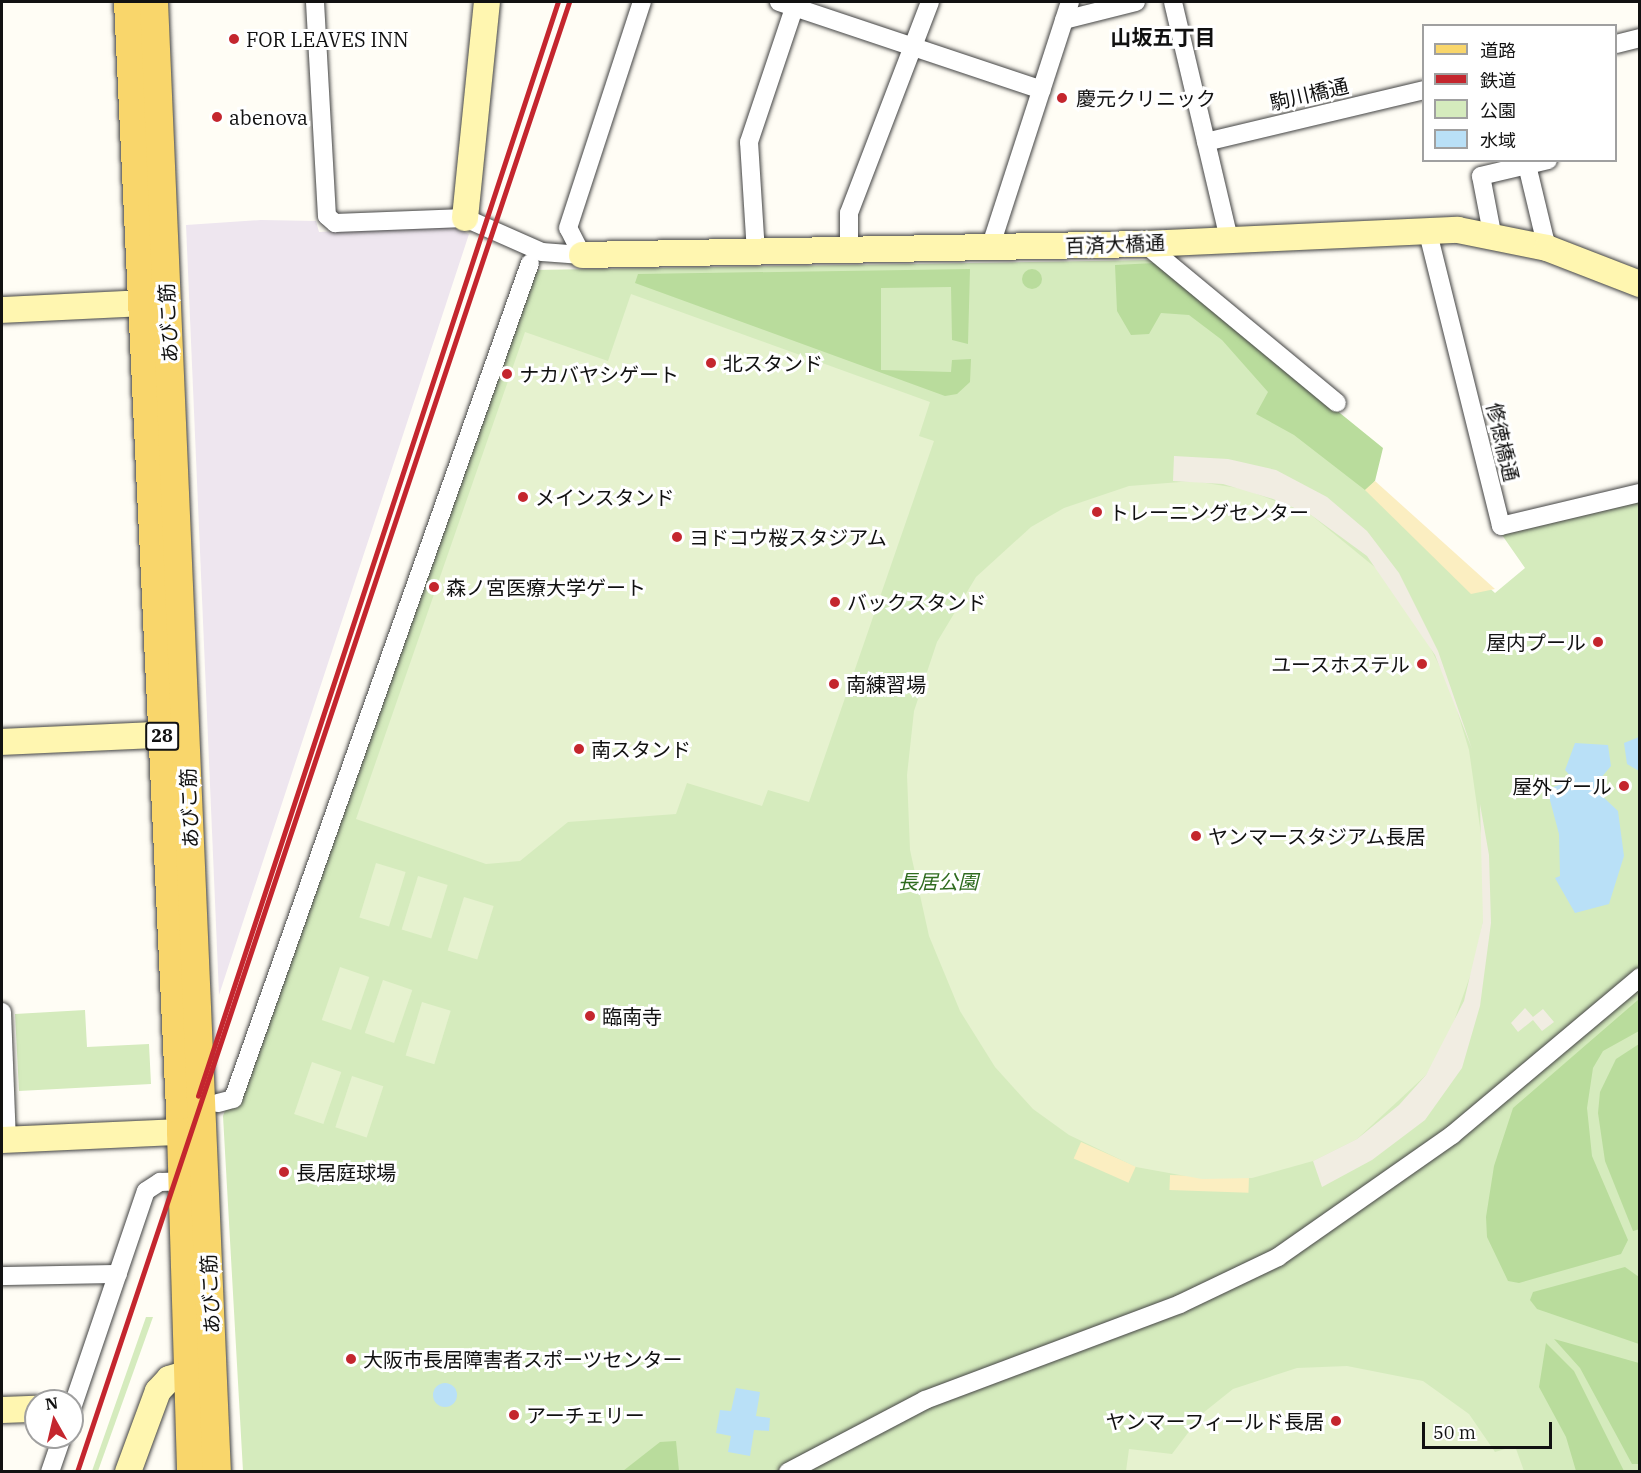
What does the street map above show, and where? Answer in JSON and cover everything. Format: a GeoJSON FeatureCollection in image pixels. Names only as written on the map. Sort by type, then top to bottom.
{"type":"FeatureCollection","features":[{"type":"Feature","properties":{"kind":"main road","name":"あびこ筋"},"geometry":{"type":"LineString","coordinates":[[128,2],[154,302],[174,734],[217,1472]]}},
{"type":"Feature","properties":{"kind":"main road","name":"あびこ筋"},"geometry":{"type":"LineString","coordinates":[[154,2],[154,302]]}},
{"type":"Feature","properties":{"kind":"main road","name":"あびこ筋"},"geometry":{"type":"LineString","coordinates":[[174,734],[181,1132],[191,1472]]}},
{"type":"Feature","properties":{"kind":"street"},"geometry":{"type":"LineString","coordinates":[[315,2],[327,216],[335,223],[465,218],[542,252],[582,255]]}},
{"type":"Feature","properties":{"kind":"street"},"geometry":{"type":"LineString","coordinates":[[465,218],[488,2]]}},
{"type":"Feature","properties":{"kind":"street"},"geometry":{"type":"LineString","coordinates":[[582,255],[569,237],[571,213],[642,2]]}},
{"type":"Feature","properties":{"kind":"street"},"geometry":{"type":"LineString","coordinates":[[849,250],[849,213],[915,48],[930,2]]}},
{"type":"Feature","properties":{"kind":"street"},"geometry":{"type":"LineString","coordinates":[[990,248],[1070,2]]}},
{"type":"Feature","properties":{"kind":"street"},"geometry":{"type":"LineString","coordinates":[[1064,20],[1136,2]]}},
{"type":"Feature","properties":{"kind":"street"},"geometry":{"type":"LineString","coordinates":[[1173,2],[1229,238]]}},
{"type":"Feature","properties":{"kind":"street"},"geometry":{"type":"LineString","coordinates":[[756,253],[749,142],[790,3],[1042,90]]}},
{"type":"Feature","properties":{"kind":"street"},"geometry":{"type":"LineString","coordinates":[[1617,44],[1640,38]]}},
{"type":"Feature","properties":{"kind":"street","name":"駒川橋通"},"geometry":{"type":"LineString","coordinates":[[1206,142],[1422,90]]}},
{"type":"Feature","properties":{"kind":"street"},"geometry":{"type":"LineString","coordinates":[[1492,233],[1480,176],[1540,162]]}},
{"type":"Feature","properties":{"kind":"street"},"geometry":{"type":"LineString","coordinates":[[1527,165],[1547,248]]}},
{"type":"Feature","properties":{"kind":"street","name":"百済大橋通"},"geometry":{"type":"LineString","coordinates":[[582,255],[1145,244],[1427,229],[1492,233],[1547,248],[1640,284]]}},
{"type":"Feature","properties":{"kind":"street","name":"修徳橋通"},"geometry":{"type":"LineString","coordinates":[[1427,229],[1501,526],[1640,493]]}},
{"type":"Feature","properties":{"kind":"street"},"geometry":{"type":"LineString","coordinates":[[1145,244],[1337,403]]}},
{"type":"Feature","properties":{"kind":"street"},"geometry":{"type":"LineString","coordinates":[[218,1102],[233,1100],[530,262]]}},
{"type":"Feature","properties":{"kind":"street"},"geometry":{"type":"LineString","coordinates":[[2,310],[154,302]]}},
{"type":"Feature","properties":{"kind":"street"},"geometry":{"type":"LineString","coordinates":[[2,742],[174,734]]}},
{"type":"Feature","properties":{"kind":"street"},"geometry":{"type":"LineString","coordinates":[[788,1472],[925,1400],[1180,1304],[1278,1257],[1452,1135],[1640,976]]}},
{"type":"Feature","properties":{"kind":"street"},"geometry":{"type":"LineString","coordinates":[[2,1012],[4,1140],[181,1132]]}},
{"type":"Feature","properties":{"kind":"street"},"geometry":{"type":"LineString","coordinates":[[79,1389],[147,1191],[160,1182],[183,1180]]}},
{"type":"Feature","properties":{"kind":"street"},"geometry":{"type":"LineString","coordinates":[[2,1276],[118,1274]]}},
{"type":"Feature","properties":{"kind":"street"},"geometry":{"type":"LineString","coordinates":[[128,1472],[158,1391],[169,1379],[189,1373]]}},
{"type":"Feature","properties":{"kind":"street"},"geometry":{"type":"LineString","coordinates":[[2,1410],[24,1409]]}},
{"type":"Feature","properties":{"kind":"street"},"geometry":{"type":"LineString","coordinates":[[50,1472],[58,1449]]}},
{"type":"Feature","properties":{"kind":"shaded area"},"geometry":{"type":"Polygon","coordinates":[[[261,220],[316,221],[319,232],[446,225],[469,234],[219,995],[186,225],[261,220]]]}},
{"type":"Feature","properties":{"kind":"shaded area"},"geometry":{"type":"Polygon","coordinates":[[[1174,456],[1228,459],[1276,470],[1327,497],[1367,531],[1399,573],[1438,651],[1472,749],[1435,655],[1367,556],[1311,515],[1273,499],[1223,484],[1173,481],[1174,456]]]}},
{"type":"Feature","properties":{"kind":"shaded area"},"geometry":{"type":"Polygon","coordinates":[[[1480,804],[1489,855],[1491,923],[1480,1006],[1462,1068],[1425,1120],[1372,1160],[1322,1187],[1313,1161],[1357,1139],[1399,1105],[1426,1075],[1464,1001],[1483,921],[1480,804]]]}},
{"type":"Feature","properties":{"kind":"shaded area"},"geometry":{"type":"Polygon","coordinates":[[[1525,1008],[1533,1017],[1543,1009],[1554,1022],[1542,1031],[1533,1020],[1518,1032],[1511,1023],[1525,1008]]]}},
{"type":"Feature","properties":{"kind":"green space","name":"長居公園"},"geometry":{"type":"Polygon","coordinates":[[[1152,260],[1370,479],[1495,593],[1525,568],[1502,535],[1639,502],[1639,1471],[243,1471],[223,1116],[533,270],[1152,260]]]}},
{"type":"Feature","properties":{"kind":"green space"},"geometry":{"type":"Polygon","coordinates":[[[1155,263],[1383,448],[1375,481],[1365,490],[1294,435],[1256,414],[1268,392],[1222,340],[1189,315],[1161,313],[1149,334],[1131,335],[1117,311],[1115,265],[1155,263]]]}},
{"type":"Feature","properties":{"kind":"green space"},"geometry":{"type":"Polygon","coordinates":[[[970,269],[968,344],[952,340],[951,287],[881,288],[881,370],[951,372],[952,360],[971,359],[970,382],[957,394],[945,396],[635,283],[638,274],[970,269]]]}},
{"type":"Feature","properties":{"kind":"green space"},"geometry":{"type":"Polygon","coordinates":[[[1032,269],[1039,272],[1042,279],[1039,286],[1032,289],[1025,286],[1022,279],[1025,272],[1032,269]]]}},
{"type":"Feature","properties":{"kind":"green space","name":"ヨドコウ桜スタジアム"},"geometry":{"type":"Polygon","coordinates":[[[631,294],[930,402],[919,436],[934,441],[809,802],[768,790],[762,806],[687,783],[676,814],[568,822],[520,861],[486,864],[356,819],[525,332],[608,361],[631,294]]]}},
{"type":"Feature","properties":{"kind":"green space","name":"ヤンマースタジアム長居"},"geometry":{"type":"Polygon","coordinates":[[[1193,481],[1244,489],[1311,515],[1382,573],[1421,629],[1450,687],[1469,750],[1484,855],[1483,921],[1474,965],[1448,1038],[1426,1075],[1357,1139],[1313,1161],[1252,1178],[1202,1179],[1136,1167],[1069,1135],[1033,1109],[995,1067],[960,1011],[929,936],[910,850],[907,775],[914,711],[937,642],[976,577],[1031,527],[1064,508],[1129,486],[1193,481]]]}},
{"type":"Feature","properties":{"kind":"green space"},"geometry":{"type":"Polygon","coordinates":[[[376,863],[406,872],[389,927],[359,918],[376,863]]]}},
{"type":"Feature","properties":{"kind":"green space"},"geometry":{"type":"Polygon","coordinates":[[[418,876],[448,885],[431,939],[402,930],[418,876]]]}},
{"type":"Feature","properties":{"kind":"green space"},"geometry":{"type":"Polygon","coordinates":[[[464,897],[494,906],[477,960],[448,951],[464,897]]]}},
{"type":"Feature","properties":{"kind":"green space"},"geometry":{"type":"Polygon","coordinates":[[[340,967],[369,977],[351,1030],[322,1020],[340,967]]]}},
{"type":"Feature","properties":{"kind":"green space"},"geometry":{"type":"Polygon","coordinates":[[[383,980],[412,990],[394,1043],[365,1033],[383,980]]]}},
{"type":"Feature","properties":{"kind":"green space"},"geometry":{"type":"Polygon","coordinates":[[[1639,999],[1639,1031],[1603,1051],[1593,1068],[1587,1108],[1592,1156],[1628,1240],[1621,1254],[1519,1283],[1508,1281],[1487,1237],[1486,1217],[1494,1166],[1513,1108],[1639,999]]]}},
{"type":"Feature","properties":{"kind":"green space"},"geometry":{"type":"Polygon","coordinates":[[[422,1002],[451,1011],[434,1064],[406,1056],[422,1002]]]}},
{"type":"Feature","properties":{"kind":"green space"},"geometry":{"type":"Polygon","coordinates":[[[85,1010],[87,1047],[149,1044],[151,1084],[19,1091],[15,1014],[85,1010]]]}},
{"type":"Feature","properties":{"kind":"green space"},"geometry":{"type":"Polygon","coordinates":[[[1639,1044],[1640,1229],[1633,1231],[1605,1161],[1598,1113],[1600,1092],[1616,1059],[1639,1044]]]}},
{"type":"Feature","properties":{"kind":"green space"},"geometry":{"type":"Polygon","coordinates":[[[312,1062],[341,1072],[323,1124],[294,1114],[312,1062]]]}},
{"type":"Feature","properties":{"kind":"green space"},"geometry":{"type":"Polygon","coordinates":[[[352,1076],[383,1086],[367,1138],[335,1127],[352,1076]]]}},
{"type":"Feature","properties":{"kind":"green space"},"geometry":{"type":"Polygon","coordinates":[[[1625,1267],[1639,1277],[1639,1344],[1537,1309],[1530,1300],[1533,1292],[1625,1267]]]}},
{"type":"Feature","properties":{"kind":"green space"},"geometry":{"type":"Polygon","coordinates":[[[146,1317],[153,1317],[98,1471],[92,1471],[146,1317]]]}},
{"type":"Feature","properties":{"kind":"green space"},"geometry":{"type":"Polygon","coordinates":[[[1554,1339],[1639,1363],[1639,1464],[1632,1464],[1580,1368],[1554,1339]]]}},
{"type":"Feature","properties":{"kind":"green space"},"geometry":{"type":"Polygon","coordinates":[[[1546,1343],[1574,1371],[1624,1471],[1576,1471],[1566,1437],[1539,1387],[1546,1343]]]}},
{"type":"Feature","properties":{"kind":"green space","name":"ヤンマーフィールド長居"},"geometry":{"type":"Polygon","coordinates":[[[1347,1366],[1423,1381],[1469,1414],[1495,1452],[1515,1446],[1524,1471],[1126,1471],[1129,1449],[1172,1454],[1203,1413],[1233,1389],[1297,1368],[1347,1366]]]}},
{"type":"Feature","properties":{"kind":"green space"},"geometry":{"type":"Polygon","coordinates":[[[676,1441],[679,1471],[623,1471],[660,1442],[676,1441]]]}},
{"type":"Feature","properties":{"kind":"sand"},"geometry":{"type":"Polygon","coordinates":[[[1375,481],[1495,589],[1471,594],[1365,490],[1375,481]]]}},
{"type":"Feature","properties":{"kind":"sand"},"geometry":{"type":"Polygon","coordinates":[[[1081,1142],[1136,1166],[1128,1183],[1074,1158],[1081,1142]]]}},
{"type":"Feature","properties":{"kind":"sand"},"geometry":{"type":"Polygon","coordinates":[[[1170,1175],[1249,1178],[1248,1193],[1169,1190],[1170,1175]]]}},
{"type":"Feature","properties":{"kind":"water"},"geometry":{"type":"Polygon","coordinates":[[[1639,737],[1639,771],[1627,764],[1624,743],[1639,737]]]}},
{"type":"Feature","properties":{"kind":"water"},"geometry":{"type":"Polygon","coordinates":[[[1575,743],[1608,745],[1611,766],[1600,779],[1599,793],[1618,811],[1624,856],[1609,904],[1575,913],[1555,878],[1560,876],[1559,834],[1547,789],[1574,780],[1565,770],[1575,743]]]}},
{"type":"Feature","properties":{"kind":"water"},"geometry":{"type":"Polygon","coordinates":[[[445,1383],[453,1387],[457,1395],[453,1403],[445,1407],[437,1403],[433,1395],[437,1387],[445,1383]]]}},
{"type":"Feature","properties":{"kind":"water"},"geometry":{"type":"Polygon","coordinates":[[[736,1388],[760,1392],[756,1416],[770,1418],[769,1431],[754,1430],[750,1456],[728,1452],[731,1436],[716,1433],[720,1410],[731,1411],[736,1388]]]}},
{"type":"Feature","properties":{"kind":"railway"},"geometry":{"type":"LineString","coordinates":[[198,1096],[558,2]]}},
{"type":"Feature","properties":{"kind":"railway"},"geometry":{"type":"LineString","coordinates":[[77,1472],[569,2]]}},
{"type":"Feature","properties":{"kind":"place","name":"FOR LEAVES INN"},"geometry":{"type":"Point","coordinates":[234,39]}},
{"type":"Feature","properties":{"kind":"place","name":"慶元クリニック"},"geometry":{"type":"Point","coordinates":[1062,98]}},
{"type":"Feature","properties":{"kind":"place","name":"abenova"},"geometry":{"type":"Point","coordinates":[217,117]}},
{"type":"Feature","properties":{"kind":"place","name":"北スタンド"},"geometry":{"type":"Point","coordinates":[711,363]}},
{"type":"Feature","properties":{"kind":"place","name":"ナカバヤシゲート"},"geometry":{"type":"Point","coordinates":[507,374]}},
{"type":"Feature","properties":{"kind":"place","name":"メインスタンド"},"geometry":{"type":"Point","coordinates":[523,497]}},
{"type":"Feature","properties":{"kind":"place","name":"トレーニングセンター"},"geometry":{"type":"Point","coordinates":[1097,512]}},
{"type":"Feature","properties":{"kind":"place","name":"ヨドコウ桜スタジアム"},"geometry":{"type":"Point","coordinates":[677,537]}},
{"type":"Feature","properties":{"kind":"place","name":"森ノ宮医療大学ゲート"},"geometry":{"type":"Point","coordinates":[434,587]}},
{"type":"Feature","properties":{"kind":"place","name":"バックスタンド"},"geometry":{"type":"Point","coordinates":[835,602]}},
{"type":"Feature","properties":{"kind":"place","name":"屋内プール"},"geometry":{"type":"Point","coordinates":[1598,642]}},
{"type":"Feature","properties":{"kind":"place","name":"ユースホステル"},"geometry":{"type":"Point","coordinates":[1422,664]}},
{"type":"Feature","properties":{"kind":"place","name":"南練習場"},"geometry":{"type":"Point","coordinates":[834,684]}},
{"type":"Feature","properties":{"kind":"place","name":"南スタンド"},"geometry":{"type":"Point","coordinates":[579,749]}},
{"type":"Feature","properties":{"kind":"place","name":"屋外プール"},"geometry":{"type":"Point","coordinates":[1624,786]}},
{"type":"Feature","properties":{"kind":"place","name":"ヤンマースタジアム長居"},"geometry":{"type":"Point","coordinates":[1196,836]}},
{"type":"Feature","properties":{"kind":"place","name":"臨南寺"},"geometry":{"type":"Point","coordinates":[590,1016]}},
{"type":"Feature","properties":{"kind":"place","name":"長居庭球場"},"geometry":{"type":"Point","coordinates":[284,1172]}},
{"type":"Feature","properties":{"kind":"place","name":"大阪市長居障害者スポーツセンター"},"geometry":{"type":"Point","coordinates":[351,1359]}},
{"type":"Feature","properties":{"kind":"place","name":"アーチェリー"},"geometry":{"type":"Point","coordinates":[514,1415]}},
{"type":"Feature","properties":{"kind":"place","name":"ヤンマーフィールド長居"},"geometry":{"type":"Point","coordinates":[1336,1421]}},
{"type":"Feature","properties":{"kind":"district","name":"山坂五丁目"},"geometry":{"type":"Point","coordinates":[1163,37]}}]}
